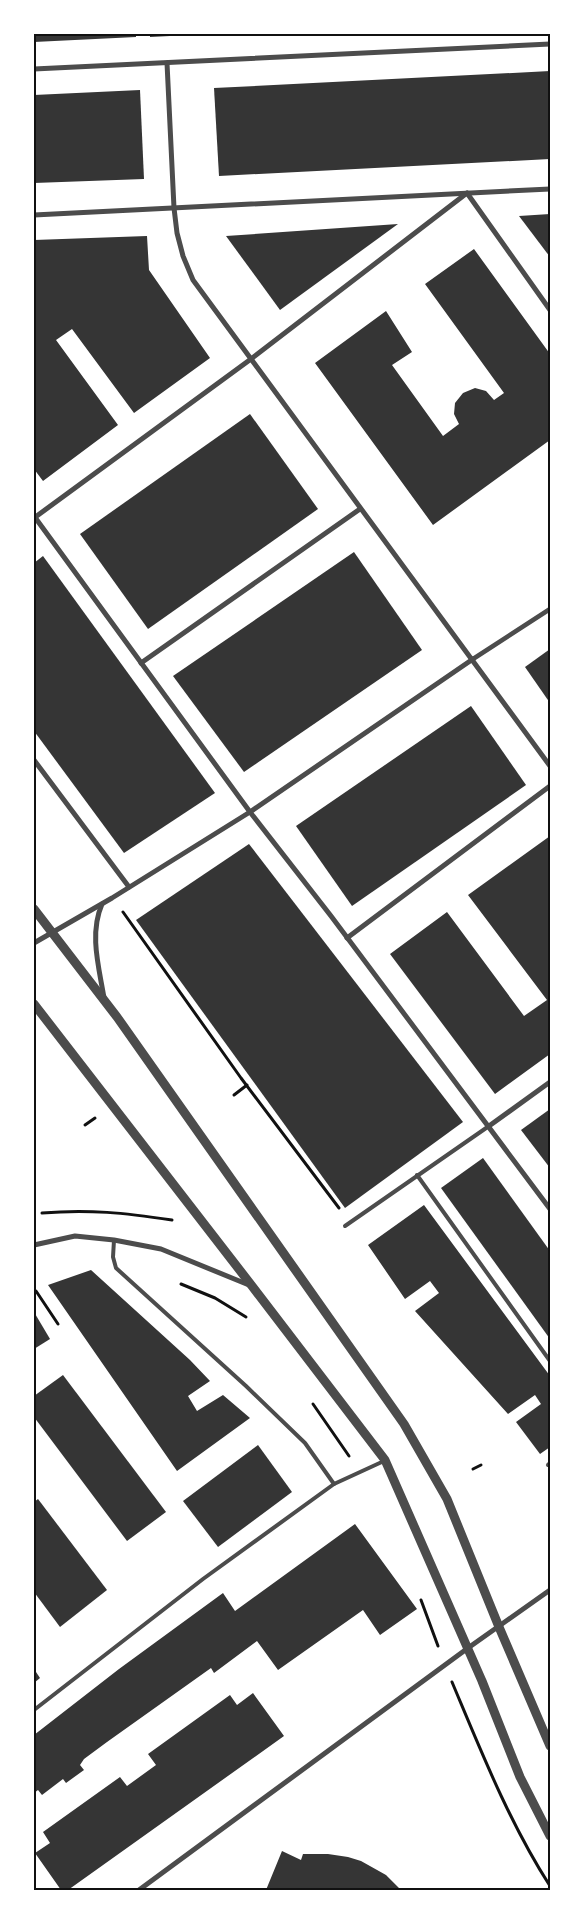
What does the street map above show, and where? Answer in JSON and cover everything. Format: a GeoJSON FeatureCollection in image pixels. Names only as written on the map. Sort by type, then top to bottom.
{"type":"FeatureCollection","features":[{"type":"Feature","properties":{"kind":"street"},"geometry":{"type":"LineString","coordinates":[[34,69],[550,44]]}},
{"type":"Feature","properties":{"kind":"street"},"geometry":{"type":"LineString","coordinates":[[167,62],[174,208],[177,233],[183,256],[193,280],[360,510],[473,659],[550,766]]}},
{"type":"Feature","properties":{"kind":"street"},"geometry":{"type":"LineString","coordinates":[[34,215],[550,189]]}},
{"type":"Feature","properties":{"kind":"street"},"geometry":{"type":"LineString","coordinates":[[467,193],[550,310]]}},
{"type":"Feature","properties":{"kind":"street"},"geometry":{"type":"LineString","coordinates":[[467,193],[251,359],[34,517],[250,812],[550,1209]]}},
{"type":"Feature","properties":{"kind":"street"},"geometry":{"type":"LineString","coordinates":[[141,663],[360,510]]}},
{"type":"Feature","properties":{"kind":"street"},"geometry":{"type":"LineString","coordinates":[[34,943],[112,898],[250,812],[473,659],[550,610]]}},
{"type":"Feature","properties":{"kind":"street"},"geometry":{"type":"LineString","coordinates":[[34,760],[129,887]]}},
{"type":"Feature","properties":{"kind":"street"},"geometry":{"type":"LineString","coordinates":[[347,938],[550,786]]}},
{"type":"Feature","properties":{"kind":"street"},"geometry":{"type":"LineString","coordinates":[[102,904],[98,913],[95,949],[104,1001]]}},
{"type":"Feature","properties":{"kind":"street"},"geometry":{"type":"LineString","coordinates":[[34,909],[104,1001],[404,1424],[447,1499],[498,1627],[550,1746]]}},
{"type":"Feature","properties":{"kind":"street"},"geometry":{"type":"LineString","coordinates":[[34,1004],[385,1460],[468,1648],[520,1776],[550,1836]]}},
{"type":"Feature","properties":{"kind":"street"},"geometry":{"type":"LineString","coordinates":[[489,1126],[550,1082]]}},
{"type":"Feature","properties":{"kind":"street"},"geometry":{"type":"LineString","coordinates":[[34,1245],[75,1236],[114,1240],[161,1249],[252,1286]]}},
{"type":"Feature","properties":{"kind":"street"},"geometry":{"type":"LineString","coordinates":[[139,1890],[550,1590]]}},
{"type":"Feature","properties":{"kind":"lane"},"geometry":{"type":"LineString","coordinates":[[345,1226],[489,1126]]}},
{"type":"Feature","properties":{"kind":"lane"},"geometry":{"type":"LineString","coordinates":[[417,1175],[550,1360]]}},
{"type":"Feature","properties":{"kind":"lane"},"geometry":{"type":"LineString","coordinates":[[114,1240],[113,1257],[116,1268],[246,1386],[305,1443],[334,1484]]}},
{"type":"Feature","properties":{"kind":"lane"},"geometry":{"type":"LineString","coordinates":[[34,1710],[203,1579],[334,1484],[385,1460]]}},
{"type":"Feature","properties":{"kind":"path"},"geometry":{"type":"LineString","coordinates":[[112,898],[247,1085],[350,1223]]}},
{"type":"Feature","properties":{"kind":"path"},"geometry":{"type":"LineString","coordinates":[[234,1095],[247,1085]]}},
{"type":"Feature","properties":{"kind":"path"},"geometry":{"type":"LineString","coordinates":[[84,1125],[94,1118]]}},
{"type":"Feature","properties":{"kind":"path"},"geometry":{"type":"LineString","coordinates":[[42,1213],[76,1210],[99,1211],[172,1220]]}},
{"type":"Feature","properties":{"kind":"path"},"geometry":{"type":"LineString","coordinates":[[180,1284],[215,1298],[246,1317]]}},
{"type":"Feature","properties":{"kind":"path"},"geometry":{"type":"LineString","coordinates":[[36,1291],[58,1324]]}},
{"type":"Feature","properties":{"kind":"path"},"geometry":{"type":"LineString","coordinates":[[473,1469],[481,1465]]}},
{"type":"Feature","properties":{"kind":"building"},"geometry":{"type":"Polygon","coordinates":[[[34,34],[136,34],[136,37],[34,42],[34,34]]]}},
{"type":"Feature","properties":{"kind":"building"},"geometry":{"type":"Polygon","coordinates":[[[150,34],[190,34],[190,35],[150,37],[150,34]]]}},
{"type":"Feature","properties":{"kind":"building"},"geometry":{"type":"Polygon","coordinates":[[[550,71],[550,159],[219,176],[214,88],[550,71]]]}},
{"type":"Feature","properties":{"kind":"building"},"geometry":{"type":"Polygon","coordinates":[[[140,90],[144,179],[34,183],[34,95],[140,90]]]}},
{"type":"Feature","properties":{"kind":"building"},"geometry":{"type":"Polygon","coordinates":[[[550,214],[550,257],[519,216],[550,214]]]}},
{"type":"Feature","properties":{"kind":"building"},"geometry":{"type":"Polygon","coordinates":[[[398,224],[280,310],[226,236],[398,224]]]}},
{"type":"Feature","properties":{"kind":"building"},"geometry":{"type":"Polygon","coordinates":[[[147,236],[149,270],[210,358],[134,413],[72,329],[56,340],[118,425],[43,481],[34,469],[34,240],[147,236]]]}},
{"type":"Feature","properties":{"kind":"building"},"geometry":{"type":"Polygon","coordinates":[[[474,249],[550,354],[550,440],[433,525],[315,363],[386,311],[412,352],[392,365],[443,436],[459,424],[454,414],[455,403],[463,393],[475,388],[486,391],[494,400],[504,393],[425,284],[474,249]]]}},
{"type":"Feature","properties":{"kind":"building"},"geometry":{"type":"Polygon","coordinates":[[[250,414],[318,509],[148,629],[80,534],[250,414]]]}},
{"type":"Feature","properties":{"kind":"building"},"geometry":{"type":"Polygon","coordinates":[[[354,552],[422,650],[244,772],[173,676],[354,552]]]}},
{"type":"Feature","properties":{"kind":"building"},"geometry":{"type":"Polygon","coordinates":[[[43,556],[215,793],[124,853],[34,731],[34,563],[43,556]]]}},
{"type":"Feature","properties":{"kind":"building"},"geometry":{"type":"Polygon","coordinates":[[[550,649],[550,703],[525,667],[550,649]]]}},
{"type":"Feature","properties":{"kind":"building"},"geometry":{"type":"Polygon","coordinates":[[[471,706],[526,785],[352,906],[296,826],[471,706]]]}},
{"type":"Feature","properties":{"kind":"building"},"geometry":{"type":"Polygon","coordinates":[[[550,836],[550,1054],[495,1094],[390,954],[447,912],[524,1016],[547,1000],[468,895],[550,836]]]}},
{"type":"Feature","properties":{"kind":"building"},"geometry":{"type":"Polygon","coordinates":[[[249,844],[463,1122],[345,1208],[136,920],[249,844]]]}},
{"type":"Feature","properties":{"kind":"building"},"geometry":{"type":"Polygon","coordinates":[[[550,1109],[550,1168],[521,1130],[550,1109]]]}},
{"type":"Feature","properties":{"kind":"building"},"geometry":{"type":"Polygon","coordinates":[[[483,1158],[550,1251],[550,1339],[441,1188],[483,1158]]]}},
{"type":"Feature","properties":{"kind":"building"},"geometry":{"type":"Polygon","coordinates":[[[424,1205],[550,1376],[550,1447],[540,1454],[516,1422],[541,1404],[535,1395],[508,1414],[415,1311],[439,1293],[430,1281],[405,1299],[368,1245],[424,1205]]]}},
{"type":"Feature","properties":{"kind":"building"},"geometry":{"type":"Polygon","coordinates":[[[91,1270],[190,1360],[210,1381],[188,1396],[197,1411],[223,1395],[250,1418],[177,1471],[48,1285],[91,1270]]]}},
{"type":"Feature","properties":{"kind":"building"},"geometry":{"type":"Polygon","coordinates":[[[34,1312],[50,1339],[34,1349],[34,1312]]]}},
{"type":"Feature","properties":{"kind":"building"},"geometry":{"type":"Polygon","coordinates":[[[63,1375],[166,1512],[127,1541],[34,1417],[34,1396],[63,1375]]]}},
{"type":"Feature","properties":{"kind":"building"},"geometry":{"type":"Polygon","coordinates":[[[258,1445],[292,1492],[218,1547],[183,1501],[258,1445]]]}},
{"type":"Feature","properties":{"kind":"building"},"geometry":{"type":"Polygon","coordinates":[[[38,1499],[107,1590],[60,1627],[34,1592],[34,1502],[38,1499]]]}},
{"type":"Feature","properties":{"kind":"building"},"geometry":{"type":"Polygon","coordinates":[[[355,1524],[417,1609],[380,1635],[363,1610],[278,1670],[257,1641],[214,1673],[211,1668],[84,1759],[80,1765],[84,1770],[66,1783],[63,1779],[42,1795],[38,1790],[34,1793],[34,1735],[119,1669],[223,1593],[235,1611],[355,1524]]]}},
{"type":"Feature","properties":{"kind":"building"},"geometry":{"type":"Polygon","coordinates":[[[34,1669],[40,1678],[34,1683],[34,1669]]]}},
{"type":"Feature","properties":{"kind":"building"},"geometry":{"type":"Polygon","coordinates":[[[253,1693],[284,1736],[68,1890],[61,1890],[35,1853],[50,1843],[43,1832],[120,1777],[127,1786],[156,1765],[148,1754],[230,1695],[237,1705],[253,1693]]]}},
{"type":"Feature","properties":{"kind":"building"},"geometry":{"type":"Polygon","coordinates":[[[282,1851],[301,1860],[303,1854],[328,1854],[361,1861],[386,1875],[401,1890],[266,1890],[282,1851]]]}}]}
